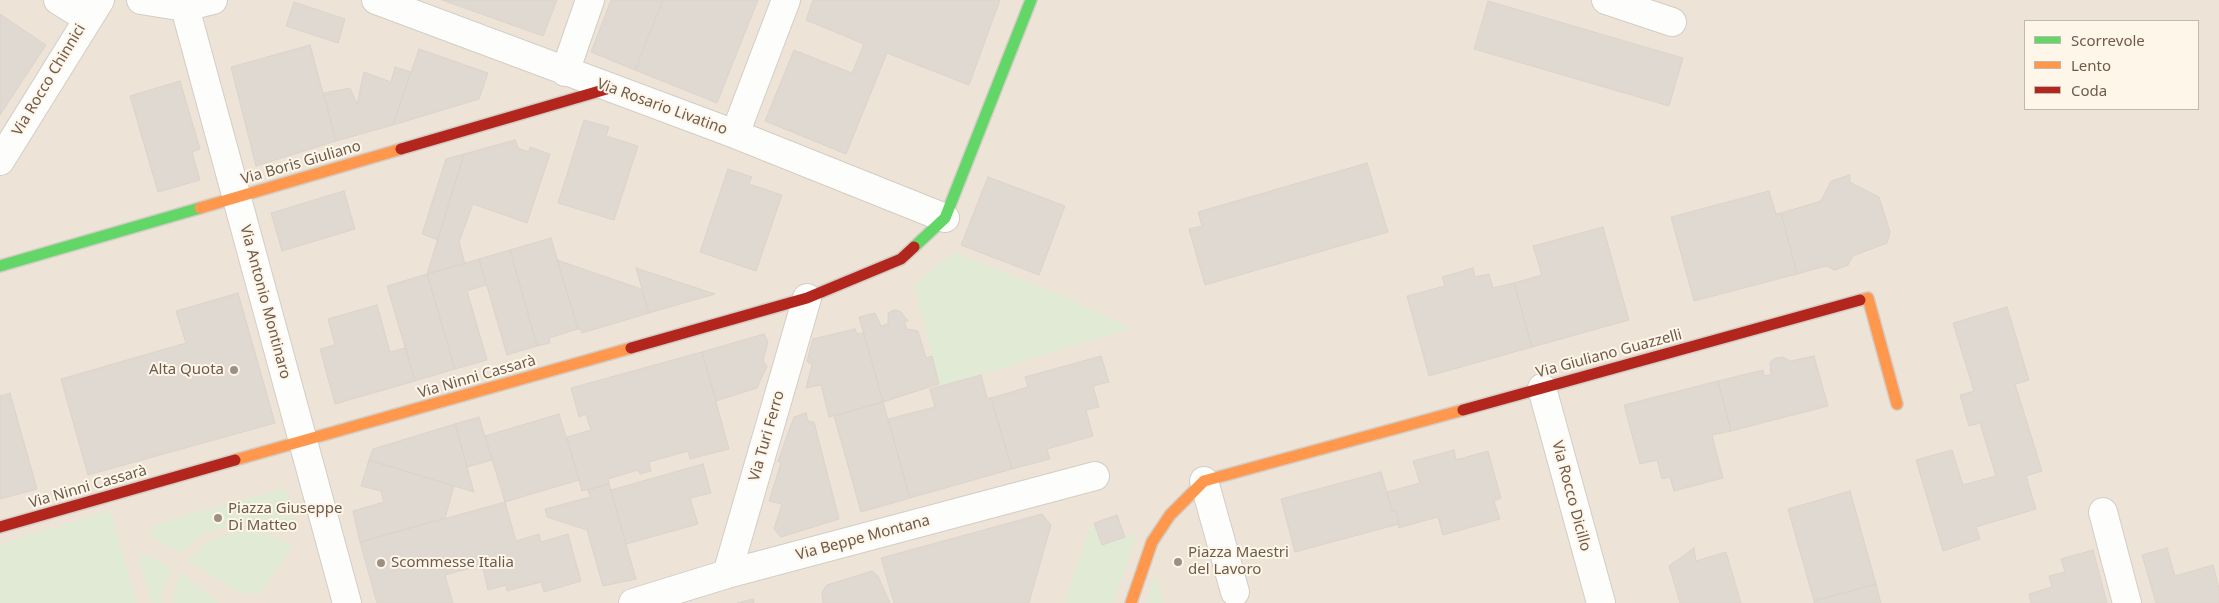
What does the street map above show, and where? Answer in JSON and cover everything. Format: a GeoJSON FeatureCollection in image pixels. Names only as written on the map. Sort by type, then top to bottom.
{"type":"FeatureCollection","features":[{"type":"Feature","properties":{"kind":"street"},"geometry":{"type":"LineString","coordinates":[[58,0],[93,9]]}},
{"type":"Feature","properties":{"kind":"street"},"geometry":{"type":"LineString","coordinates":[[140,0],[184,4],[213,0]]}},
{"type":"Feature","properties":{"kind":"street","name":"Via Rosario Livatino"},"geometry":{"type":"LineString","coordinates":[[376,0],[735,134],[945,218]]}},
{"type":"Feature","properties":{"kind":"street"},"geometry":{"type":"LineString","coordinates":[[565,72],[590,0]]}},
{"type":"Feature","properties":{"kind":"street"},"geometry":{"type":"LineString","coordinates":[[735,134],[786,0]]}},
{"type":"Feature","properties":{"kind":"street"},"geometry":{"type":"LineString","coordinates":[[945,218],[1031,0]]}},
{"type":"Feature","properties":{"kind":"street"},"geometry":{"type":"LineString","coordinates":[[1606,0],[1672,22]]}},
{"type":"Feature","properties":{"kind":"street","name":"Via Antonio Montinaro"},"geometry":{"type":"LineString","coordinates":[[184,4],[347,603]]}},
{"type":"Feature","properties":{"kind":"street","name":"Via Rocco Chinnici"},"geometry":{"type":"LineString","coordinates":[[0,161],[93,9]]}},
{"type":"Feature","properties":{"kind":"street","name":"Via Boris Giuliano"},"geometry":{"type":"LineString","coordinates":[[0,266],[610,88]]}},
{"type":"Feature","properties":{"kind":"street","name":"Via Ninni Cassarà"},"geometry":{"type":"LineString","coordinates":[[0,527],[807,298],[901,259],[945,218]]}},
{"type":"Feature","properties":{"kind":"street","name":"Via Turi Ferro"},"geometry":{"type":"LineString","coordinates":[[727,574],[807,298]]}},
{"type":"Feature","properties":{"kind":"street","name":"Via Giuliano Guazzelli"},"geometry":{"type":"LineString","coordinates":[[1204,480],[1868,298],[1897,404]]}},
{"type":"Feature","properties":{"kind":"street","name":"Via Rocco Dicillo"},"geometry":{"type":"LineString","coordinates":[[1542,388],[1601,603]]}},
{"type":"Feature","properties":{"kind":"street","name":"Via Beppe Montana"},"geometry":{"type":"LineString","coordinates":[[633,603],[727,574],[1095,476]]}},
{"type":"Feature","properties":{"kind":"street"},"geometry":{"type":"LineString","coordinates":[[1204,480],[1235,592]]}},
{"type":"Feature","properties":{"kind":"street"},"geometry":{"type":"LineString","coordinates":[[1131,603],[1152,542],[1170,515],[1204,480]]}},
{"type":"Feature","properties":{"kind":"street"},"geometry":{"type":"LineString","coordinates":[[2103,512],[2127,603]]}},
{"type":"Feature","properties":{"kind":"shaded area"},"geometry":{"type":"Polygon","coordinates":[[[0,0],[2219,0],[2219,603],[0,603],[0,0]]]}},
{"type":"Feature","properties":{"kind":"green space"},"geometry":{"type":"Polygon","coordinates":[[[954,252],[1062,296],[1132,328],[940,387],[914,285],[954,252]]]}},
{"type":"Feature","properties":{"kind":"green space"},"geometry":{"type":"Polygon","coordinates":[[[285,488],[298,530],[289,534],[262,524],[232,524],[204,534],[181,553],[150,536],[154,525],[285,488]]]}},
{"type":"Feature","properties":{"kind":"green space"},"geometry":{"type":"Polygon","coordinates":[[[110,511],[137,603],[0,603],[0,544],[110,511]]]}},
{"type":"Feature","properties":{"kind":"green space"},"geometry":{"type":"Polygon","coordinates":[[[1094,523],[1102,545],[1137,534],[1113,603],[1065,603],[1091,524],[1094,523]]]}},
{"type":"Feature","properties":{"kind":"green space"},"geometry":{"type":"Polygon","coordinates":[[[258,532],[276,537],[292,547],[260,594],[239,592],[188,561],[204,544],[221,535],[258,532]]]}},
{"type":"Feature","properties":{"kind":"green space"},"geometry":{"type":"Polygon","coordinates":[[[145,554],[171,568],[162,593],[161,603],[152,603],[138,555],[145,554]]]}},
{"type":"Feature","properties":{"kind":"green space"},"geometry":{"type":"Polygon","coordinates":[[[181,572],[220,603],[173,603],[174,590],[181,572]]]}},
{"type":"Feature","properties":{"kind":"green space"},"geometry":{"type":"Polygon","coordinates":[[[1155,574],[1164,603],[1146,603],[1155,574]]]}},
{"type":"Feature","properties":{"kind":"building"},"geometry":{"type":"Polygon","coordinates":[[[442,0],[557,0],[543,36],[442,0]]]}},
{"type":"Feature","properties":{"kind":"building"},"geometry":{"type":"Polygon","coordinates":[[[611,0],[663,0],[635,70],[591,52],[611,0]]]}},
{"type":"Feature","properties":{"kind":"building"},"geometry":{"type":"Polygon","coordinates":[[[663,0],[758,0],[717,103],[635,70],[663,0]]]}},
{"type":"Feature","properties":{"kind":"building"},"geometry":{"type":"Polygon","coordinates":[[[813,0],[1000,0],[969,85],[887,53],[846,154],[765,121],[794,50],[852,73],[864,44],[806,20],[813,0]]]}},
{"type":"Feature","properties":{"kind":"building"},"geometry":{"type":"Polygon","coordinates":[[[1488,1],[1683,58],[1669,106],[1474,49],[1488,1]]]}},
{"type":"Feature","properties":{"kind":"building"},"geometry":{"type":"Polygon","coordinates":[[[294,2],[345,19],[338,43],[286,26],[294,2]]]}},
{"type":"Feature","properties":{"kind":"building"},"geometry":{"type":"Polygon","coordinates":[[[0,14],[46,45],[0,115],[0,14]]]}},
{"type":"Feature","properties":{"kind":"building"},"geometry":{"type":"Polygon","coordinates":[[[310,45],[336,141],[256,166],[231,67],[310,45]]]}},
{"type":"Feature","properties":{"kind":"building"},"geometry":{"type":"Polygon","coordinates":[[[419,49],[488,73],[479,99],[393,125],[419,49]]]}},
{"type":"Feature","properties":{"kind":"building"},"geometry":{"type":"Polygon","coordinates":[[[395,67],[411,72],[393,125],[336,141],[324,93],[350,88],[357,104],[364,72],[391,82],[395,67]]]}},
{"type":"Feature","properties":{"kind":"building"},"geometry":{"type":"Polygon","coordinates":[[[180,81],[200,149],[192,152],[200,180],[158,192],[130,96],[180,81]]]}},
{"type":"Feature","properties":{"kind":"building"},"geometry":{"type":"Polygon","coordinates":[[[584,120],[609,127],[606,136],[638,146],[614,220],[558,203],[584,120]]]}},
{"type":"Feature","properties":{"kind":"building"},"geometry":{"type":"Polygon","coordinates":[[[515,140],[518,148],[529,152],[530,147],[550,154],[527,223],[473,204],[459,242],[465,264],[427,274],[464,154],[515,140]]]}},
{"type":"Feature","properties":{"kind":"building"},"geometry":{"type":"Polygon","coordinates":[[[464,154],[438,240],[422,234],[446,159],[464,154]]]}},
{"type":"Feature","properties":{"kind":"building"},"geometry":{"type":"Polygon","coordinates":[[[1367,163],[1388,232],[1205,285],[1189,229],[1202,226],[1198,212],[1367,163]]]}},
{"type":"Feature","properties":{"kind":"building"},"geometry":{"type":"Polygon","coordinates":[[[728,169],[752,177],[749,184],[782,195],[756,271],[700,252],[728,169]]]}},
{"type":"Feature","properties":{"kind":"building"},"geometry":{"type":"Polygon","coordinates":[[[1850,175],[1850,182],[1879,197],[1890,232],[1887,243],[1853,256],[1848,265],[1835,270],[1826,266],[1797,274],[1781,213],[1821,201],[1831,181],[1850,175]]]}},
{"type":"Feature","properties":{"kind":"building"},"geometry":{"type":"Polygon","coordinates":[[[988,177],[1065,206],[1039,275],[961,245],[988,177]]]}},
{"type":"Feature","properties":{"kind":"building"},"geometry":{"type":"Polygon","coordinates":[[[344,191],[355,229],[282,251],[271,213],[344,191]]]}},
{"type":"Feature","properties":{"kind":"building"},"geometry":{"type":"Polygon","coordinates":[[[1769,191],[1776,214],[1781,213],[1797,274],[1694,301],[1671,217],[1769,191]]]}},
{"type":"Feature","properties":{"kind":"building"},"geometry":{"type":"Polygon","coordinates":[[[1603,227],[1629,320],[1532,347],[1514,283],[1542,275],[1533,246],[1603,227]]]}},
{"type":"Feature","properties":{"kind":"building"},"geometry":{"type":"Polygon","coordinates":[[[551,238],[578,329],[549,338],[550,343],[537,346],[510,250],[551,238]]]}},
{"type":"Feature","properties":{"kind":"building"},"geometry":{"type":"Polygon","coordinates":[[[510,250],[537,346],[507,355],[479,259],[510,250]]]}},
{"type":"Feature","properties":{"kind":"building"},"geometry":{"type":"Polygon","coordinates":[[[479,259],[486,285],[467,291],[487,360],[455,369],[427,274],[479,259]]]}},
{"type":"Feature","properties":{"kind":"building"},"geometry":{"type":"Polygon","coordinates":[[[557,260],[641,289],[649,313],[582,333],[578,329],[557,260]]]}},
{"type":"Feature","properties":{"kind":"building"},"geometry":{"type":"Polygon","coordinates":[[[636,268],[715,294],[649,313],[636,268]]]}},
{"type":"Feature","properties":{"kind":"building"},"geometry":{"type":"Polygon","coordinates":[[[1473,268],[1475,277],[1489,274],[1493,288],[1514,283],[1532,347],[1429,376],[1407,296],[1445,286],[1442,277],[1473,268]]]}},
{"type":"Feature","properties":{"kind":"building"},"geometry":{"type":"Polygon","coordinates":[[[427,274],[455,369],[415,381],[387,286],[427,274]]]}},
{"type":"Feature","properties":{"kind":"building"},"geometry":{"type":"Polygon","coordinates":[[[238,293],[275,423],[88,475],[61,379],[186,343],[176,311],[238,293]]]}},
{"type":"Feature","properties":{"kind":"building"},"geometry":{"type":"Polygon","coordinates":[[[377,305],[390,352],[406,348],[415,381],[335,404],[320,349],[335,345],[328,319],[377,305]]]}},
{"type":"Feature","properties":{"kind":"building"},"geometry":{"type":"Polygon","coordinates":[[[2007,307],[2029,380],[2015,384],[2042,471],[2026,476],[2036,509],[1976,527],[1980,539],[1943,551],[1916,460],[1952,450],[1963,485],[1996,476],[1980,423],[1969,426],[1960,395],[1974,391],[1953,323],[2007,307]]]}},
{"type":"Feature","properties":{"kind":"building"},"geometry":{"type":"Polygon","coordinates":[[[894,310],[900,311],[908,321],[904,322],[907,329],[918,331],[926,358],[932,356],[939,384],[883,402],[859,317],[875,313],[881,326],[888,324],[888,313],[894,310]]]}},
{"type":"Feature","properties":{"kind":"building"},"geometry":{"type":"Polygon","coordinates":[[[855,329],[857,334],[864,333],[883,402],[829,417],[821,385],[806,388],[812,365],[807,361],[813,339],[855,329]]]}},
{"type":"Feature","properties":{"kind":"building"},"geometry":{"type":"Polygon","coordinates":[[[764,334],[768,342],[763,361],[767,366],[757,388],[716,401],[702,352],[764,334]]]}},
{"type":"Feature","properties":{"kind":"building"},"geometry":{"type":"Polygon","coordinates":[[[702,352],[729,449],[690,459],[688,451],[649,462],[651,471],[640,474],[638,470],[608,479],[609,484],[582,491],[567,437],[591,430],[586,414],[579,417],[571,388],[702,352]]]}},
{"type":"Feature","properties":{"kind":"building"},"geometry":{"type":"Polygon","coordinates":[[[1101,356],[1109,382],[1093,386],[1099,407],[1086,410],[1093,436],[1047,449],[1050,459],[1012,469],[991,398],[1028,387],[1025,377],[1101,356]]]}},
{"type":"Feature","properties":{"kind":"building"},"geometry":{"type":"Polygon","coordinates":[[[1814,356],[1828,406],[1731,431],[1718,381],[1763,370],[1764,376],[1771,375],[1770,362],[1775,358],[1783,357],[1790,361],[1814,356]]]}},
{"type":"Feature","properties":{"kind":"building"},"geometry":{"type":"Polygon","coordinates":[[[981,375],[987,398],[991,398],[1012,469],[910,498],[888,419],[935,407],[930,389],[981,375]]]}},
{"type":"Feature","properties":{"kind":"building"},"geometry":{"type":"Polygon","coordinates":[[[1718,381],[1731,431],[1712,435],[1723,478],[1674,491],[1670,477],[1662,479],[1657,460],[1640,464],[1624,405],[1718,381]]]}},
{"type":"Feature","properties":{"kind":"building"},"geometry":{"type":"Polygon","coordinates":[[[10,393],[37,489],[0,499],[0,396],[10,393]]]}},
{"type":"Feature","properties":{"kind":"building"},"geometry":{"type":"Polygon","coordinates":[[[883,402],[910,498],[861,512],[834,416],[883,402]]]}},
{"type":"Feature","properties":{"kind":"building"},"geometry":{"type":"Polygon","coordinates":[[[806,413],[808,421],[814,422],[839,519],[781,537],[774,529],[782,504],[769,501],[781,463],[778,461],[794,417],[806,413]]]}},
{"type":"Feature","properties":{"kind":"building"},"geometry":{"type":"Polygon","coordinates":[[[559,414],[579,480],[505,502],[485,436],[559,414]]]}},
{"type":"Feature","properties":{"kind":"building"},"geometry":{"type":"Polygon","coordinates":[[[479,417],[492,460],[467,467],[455,424],[479,417]]]}},
{"type":"Feature","properties":{"kind":"building"},"geometry":{"type":"Polygon","coordinates":[[[455,424],[474,492],[369,460],[373,449],[455,424]]]}},
{"type":"Feature","properties":{"kind":"building"},"geometry":{"type":"Polygon","coordinates":[[[1454,450],[1456,460],[1488,451],[1501,498],[1494,501],[1500,519],[1443,535],[1438,517],[1398,528],[1396,510],[1392,511],[1387,492],[1420,483],[1413,461],[1454,450]]]}},
{"type":"Feature","properties":{"kind":"building"},"geometry":{"type":"Polygon","coordinates":[[[369,460],[454,486],[445,518],[360,542],[353,511],[384,502],[381,491],[361,486],[369,460]]]}},
{"type":"Feature","properties":{"kind":"building"},"geometry":{"type":"Polygon","coordinates":[[[703,464],[711,493],[690,498],[698,524],[626,544],[611,490],[703,464]]]}},
{"type":"Feature","properties":{"kind":"building"},"geometry":{"type":"Polygon","coordinates":[[[1381,472],[1392,511],[1396,510],[1399,524],[1295,552],[1281,499],[1381,472]]]}},
{"type":"Feature","properties":{"kind":"building"},"geometry":{"type":"Polygon","coordinates":[[[609,484],[636,579],[603,586],[587,530],[547,517],[545,509],[590,497],[588,490],[609,484]]]}},
{"type":"Feature","properties":{"kind":"building"},"geometry":{"type":"Polygon","coordinates":[[[1850,491],[1876,584],[1814,601],[1788,509],[1850,491]]]}},
{"type":"Feature","properties":{"kind":"building"},"geometry":{"type":"Polygon","coordinates":[[[505,502],[516,541],[539,534],[541,542],[568,534],[581,581],[544,592],[541,582],[507,591],[506,585],[488,590],[482,565],[445,575],[453,603],[377,603],[360,542],[505,502]]]}},
{"type":"Feature","properties":{"kind":"building"},"geometry":{"type":"Polygon","coordinates":[[[1042,514],[1051,525],[1029,603],[894,603],[881,558],[1042,514]]]}},
{"type":"Feature","properties":{"kind":"building"},"geometry":{"type":"Polygon","coordinates":[[[1117,515],[1125,537],[1102,545],[1094,523],[1117,515]]]}},
{"type":"Feature","properties":{"kind":"building"},"geometry":{"type":"Polygon","coordinates":[[[1694,548],[1696,561],[1726,552],[1741,603],[1680,603],[1669,566],[1694,548]]]}},
{"type":"Feature","properties":{"kind":"building"},"geometry":{"type":"Polygon","coordinates":[[[2167,548],[2175,576],[2213,565],[2219,588],[2219,603],[2156,603],[2142,555],[2167,548]]]}},
{"type":"Feature","properties":{"kind":"building"},"geometry":{"type":"Polygon","coordinates":[[[2093,550],[2107,603],[2031,603],[2029,594],[2052,587],[2049,576],[2065,572],[2061,559],[2093,550]]]}},
{"type":"Feature","properties":{"kind":"building"},"geometry":{"type":"Polygon","coordinates":[[[872,571],[878,576],[890,603],[823,603],[822,592],[827,585],[872,571]]]}},
{"type":"Feature","properties":{"kind":"building"},"geometry":{"type":"Polygon","coordinates":[[[1876,584],[1881,603],[1814,603],[1814,601],[1876,584]]]}},
{"type":"Feature","properties":{"kind":"building"},"geometry":{"type":"Polygon","coordinates":[[[753,599],[754,603],[737,603],[753,599]]]}},
{"type":"Feature","properties":{"kind":"traffic: fast"},"geometry":{"type":"LineString","coordinates":[[914,247],[945,218],[1031,0]]}},
{"type":"Feature","properties":{"kind":"traffic: fast"},"geometry":{"type":"LineString","coordinates":[[0,266],[200,208]]}},
{"type":"Feature","properties":{"kind":"traffic: slow"},"geometry":{"type":"LineString","coordinates":[[200,208],[401,149]]}},
{"type":"Feature","properties":{"kind":"traffic: slow"},"geometry":{"type":"LineString","coordinates":[[1860,300],[1868,298],[1897,404]]}},
{"type":"Feature","properties":{"kind":"traffic: slow"},"geometry":{"type":"LineString","coordinates":[[235,460],[631,348]]}},
{"type":"Feature","properties":{"kind":"traffic: slow"},"geometry":{"type":"LineString","coordinates":[[1131,603],[1152,542],[1170,515],[1204,481],[1463,410]]}},
{"type":"Feature","properties":{"kind":"traffic: jam"},"geometry":{"type":"LineString","coordinates":[[401,149],[610,88]]}},
{"type":"Feature","properties":{"kind":"traffic: jam"},"geometry":{"type":"LineString","coordinates":[[631,348],[807,298],[901,259],[914,247]]}},
{"type":"Feature","properties":{"kind":"traffic: jam"},"geometry":{"type":"LineString","coordinates":[[1463,410],[1860,300]]}},
{"type":"Feature","properties":{"kind":"traffic: jam"},"geometry":{"type":"LineString","coordinates":[[0,527],[235,460]]}},
{"type":"Feature","properties":{"kind":"place","name":"Alta Quota"},"geometry":{"type":"Point","coordinates":[234,370]}},
{"type":"Feature","properties":{"kind":"place","name":"Piazza Giuseppe Di Matteo"},"geometry":{"type":"Point","coordinates":[218,518]}},
{"type":"Feature","properties":{"kind":"place","name":"Piazza Maestri del Lavoro"},"geometry":{"type":"Point","coordinates":[1178,562]}},
{"type":"Feature","properties":{"kind":"place","name":"Scommesse Italia"},"geometry":{"type":"Point","coordinates":[381,563]}}]}
